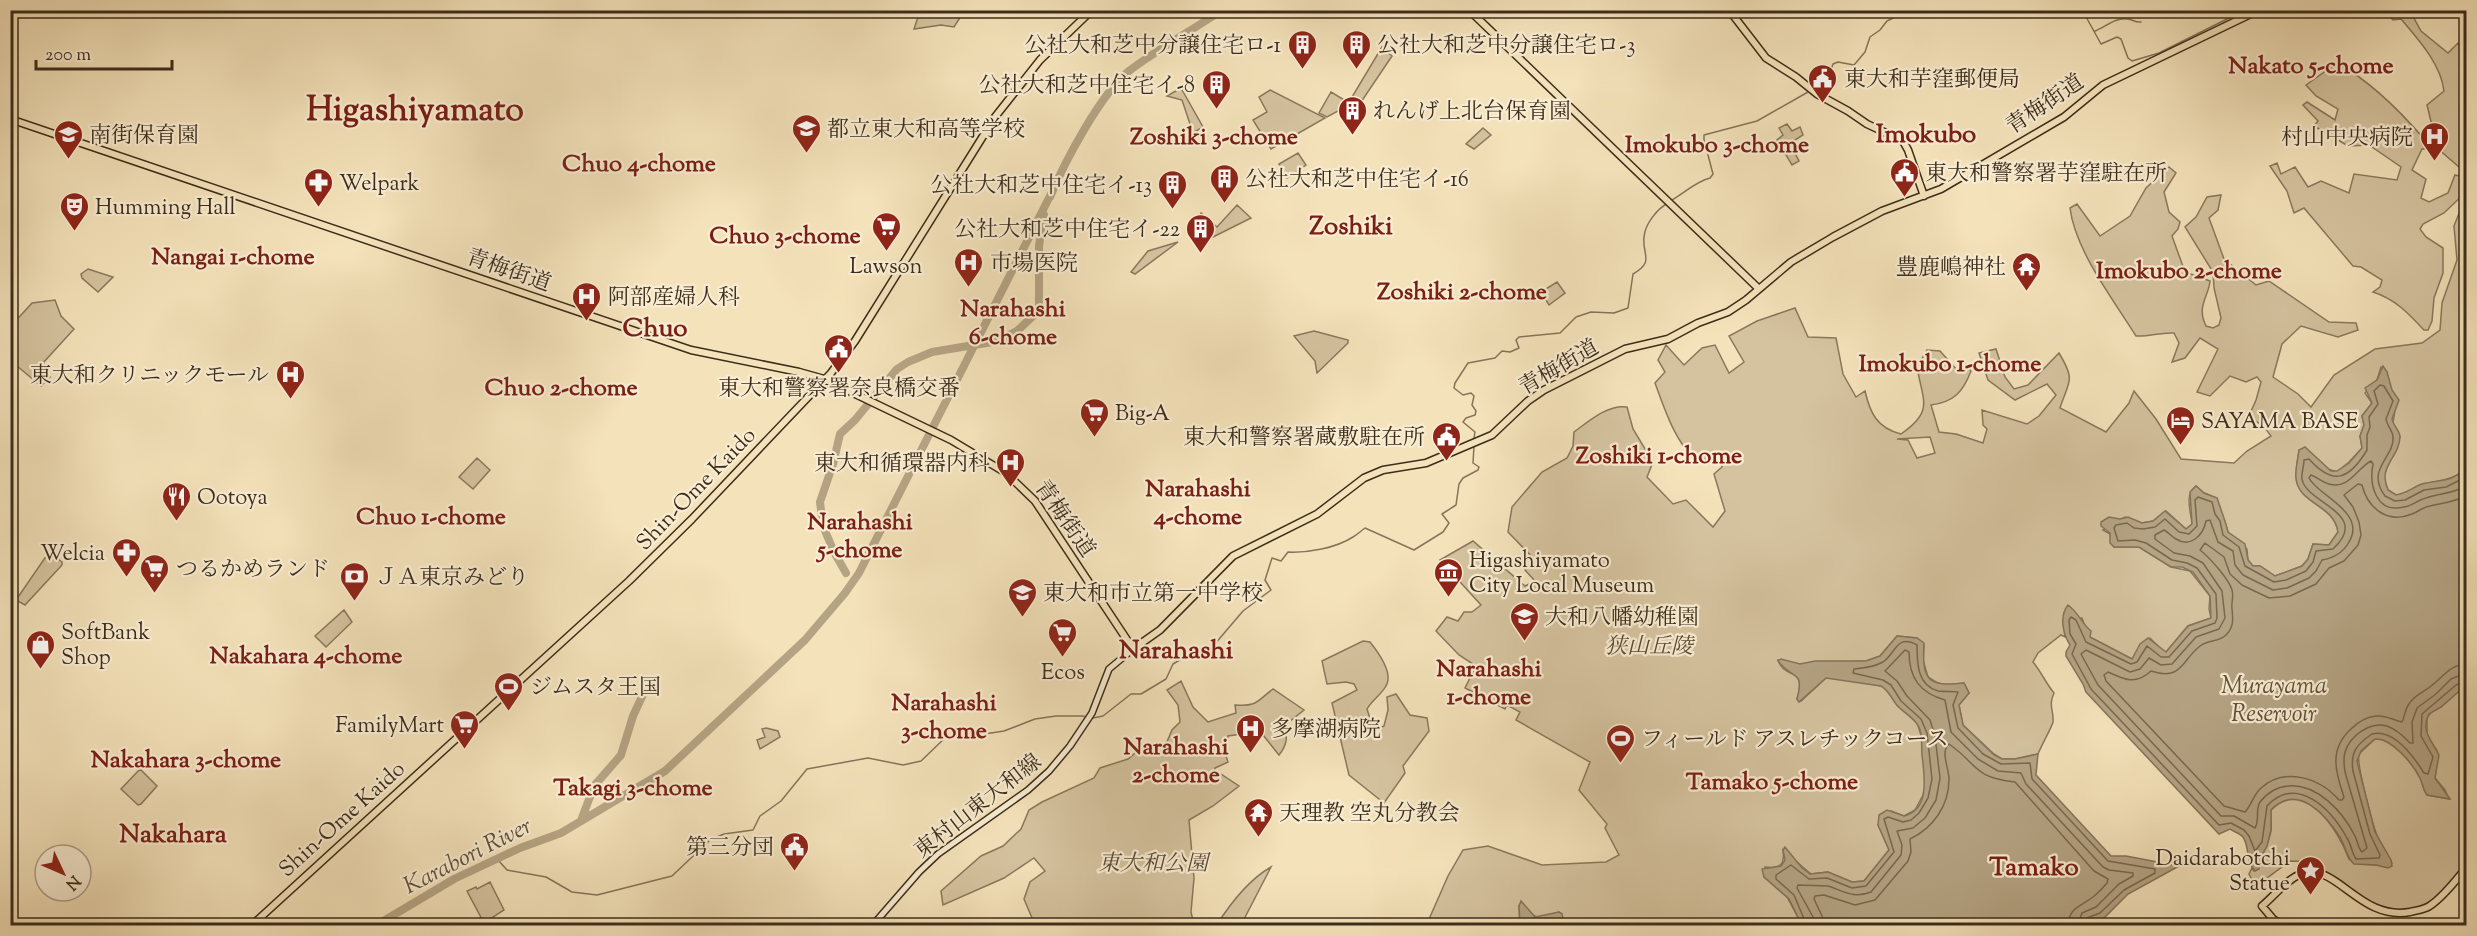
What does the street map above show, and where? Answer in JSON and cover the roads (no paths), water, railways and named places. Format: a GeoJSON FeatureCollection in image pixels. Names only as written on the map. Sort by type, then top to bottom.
{"type":"FeatureCollection","features":[{"type":"Feature","properties":{"kind":"main road","name":"Shin-Ome Kaido"},"geometry":{"type":"LineString","coordinates":[[251,926],[629,581],[692,519],[824,379],[855,341],[985,133],[1015,90],[1049,50],[1092,10]]}},
{"type":"Feature","properties":{"kind":"main road"},"geometry":{"type":"LineString","coordinates":[[1468,10],[1759,289]]}},
{"type":"Feature","properties":{"kind":"main road"},"geometry":{"type":"LineString","coordinates":[[1729,10],[1765,57],[1811,90],[1867,124],[1903,141],[1924,196]]}},
{"type":"Feature","properties":{"kind":"main road","name":"青梅街道"},"geometry":{"type":"LineString","coordinates":[[10,119],[691,350],[824,379],[938,434],[1002,470],[1026,490],[1042,510],[1133,649],[1160,630],[1217,571],[1238,553],[1317,514],[1367,477],[1386,470],[1422,464],[1478,441],[1497,432],[1541,391],[1625,348],[1668,339],[1698,323],[1723,314],[1740,305],[1791,262],[1833,237],[1885,210],[1941,189],[2060,119],[2103,85],[2259,10]]}},
{"type":"Feature","properties":{"kind":"main road","name":"東村山東大和線"},"geometry":{"type":"LineString","coordinates":[[872,926],[919,872],[944,849],[1041,779],[1070,747],[1089,717],[1109,669],[1133,649]]}},
{"type":"Feature","properties":{"kind":"main road"},"geometry":{"type":"LineString","coordinates":[[2284,926],[2262,906],[2293,878],[2313,872],[2325,874],[2373,908],[2404,913],[2430,906],[2466,868]]}},
{"type":"Feature","properties":{"kind":"water","name":"Murayama Reservoir"},"geometry":{"type":"Polygon","coordinates":[[[2383,366],[2392,390],[2399,400],[2392,419],[2400,436],[2397,450],[2385,474],[2388,490],[2396,495],[2400,494],[2422,484],[2450,478],[2466,468],[2466,685],[2441,707],[2429,714],[2426,725],[2428,735],[2439,755],[2435,778],[2450,799],[2427,795],[2420,778],[2407,759],[2388,742],[2375,739],[2361,751],[2357,761],[2375,832],[2392,866],[2388,868],[2354,864],[2341,839],[2320,812],[2311,805],[2291,799],[2281,802],[2271,810],[2271,830],[2267,846],[2261,857],[2259,869],[2255,871],[2242,836],[2230,829],[2219,834],[2086,692],[2066,656],[2070,645],[2064,630],[2065,609],[2068,605],[2075,611],[2091,631],[2090,637],[2132,659],[2140,644],[2148,638],[2166,652],[2188,626],[2211,618],[2210,596],[2193,572],[2182,567],[2171,567],[2139,547],[2114,547],[2110,543],[2110,533],[2101,526],[2101,522],[2109,517],[2120,519],[2128,517],[2142,523],[2153,521],[2165,511],[2186,529],[2192,524],[2190,492],[2196,486],[2204,493],[2217,498],[2228,532],[2245,544],[2248,560],[2253,566],[2260,566],[2275,576],[2302,566],[2308,559],[2313,544],[2329,545],[2338,532],[2330,515],[2298,487],[2296,475],[2299,450],[2305,447],[2331,471],[2337,471],[2349,463],[2362,448],[2360,436],[2364,425],[2362,416],[2372,403],[2365,388],[2377,380],[2383,366]]]}},
{"type":"Feature","properties":{"kind":"water"},"geometry":{"type":"Polygon","coordinates":[[[1897,636],[1917,638],[1924,643],[1924,665],[1929,678],[1942,684],[1964,683],[1969,693],[1959,705],[1963,725],[1994,755],[2002,759],[2015,759],[2038,754],[2036,775],[2111,856],[2126,856],[2179,866],[2128,894],[2103,919],[2083,925],[1802,925],[1789,899],[1764,877],[1762,869],[1781,866],[1785,860],[1783,850],[1785,847],[1810,874],[1828,872],[1852,882],[1864,881],[1889,850],[1878,825],[1879,815],[1887,810],[1904,816],[1913,812],[1922,799],[1924,781],[1921,738],[1917,723],[1881,686],[1826,678],[1799,702],[1797,699],[1798,679],[1778,661],[1781,659],[1800,664],[1815,661],[1866,661],[1880,656],[1897,636]]]}},
{"type":"Feature","properties":{"kind":"water"},"geometry":{"type":"Polygon","coordinates":[[[1521,901],[1535,917],[1559,912],[1563,919],[1559,925],[1520,925],[1521,901]]]}},
{"type":"Feature","properties":{"kind":"waterway","name":"Karabori River"},"geometry":{"type":"LineString","coordinates":[[1050,197],[1084,130],[1118,81],[1140,63],[1222,10]]}},
{"type":"Feature","properties":{"kind":"waterway"},"geometry":{"type":"LineString","coordinates":[[1816,90],[1825,86],[1833,64],[1838,62],[1854,65],[1865,52],[1870,37],[1887,21],[1910,10]]}},
{"type":"Feature","properties":{"kind":"waterway"},"geometry":{"type":"LineString","coordinates":[[1960,10],[1963,12],[1966,10]]}},
{"type":"Feature","properties":{"kind":"waterway"},"geometry":{"type":"LineString","coordinates":[[1984,10],[2010,16],[2053,10]]}},
{"type":"Feature","properties":{"kind":"waterway"},"geometry":{"type":"LineString","coordinates":[[2071,10],[2085,15],[2101,44],[2117,37],[2121,39],[2128,58],[2132,61],[2159,53],[2231,17],[2238,10]]}},
{"type":"Feature","properties":{"kind":"waterway"},"geometry":{"type":"LineString","coordinates":[[2095,31],[2119,19],[2141,22]]}},
{"type":"Feature","properties":{"kind":"waterway"},"geometry":{"type":"LineString","coordinates":[[1672,200],[1713,174],[1704,135],[1757,121],[1808,92]]}},
{"type":"Feature","properties":{"kind":"waterway","name":"Karabori River"},"geometry":{"type":"LineString","coordinates":[[375,926],[454,879],[520,848],[561,833],[665,771],[805,640],[859,573],[1051,194]]}},
{"type":"Feature","properties":{"kind":"waterway"},"geometry":{"type":"LineString","coordinates":[[1474,438],[1475,432],[1463,422],[1466,418],[1475,415],[1476,411],[1472,405],[1474,396],[1471,393],[1463,395],[1454,388],[1468,363],[1495,358],[1502,351],[1510,352],[1519,348],[1516,340],[1519,337],[1560,333],[1576,317],[1591,312],[1614,313],[1628,308],[1633,274],[1646,262],[1644,237],[1647,227],[1656,213],[1668,203]]}},
{"type":"Feature","properties":{"kind":"waterway","name":"Karabori River"},"geometry":{"type":"LineString","coordinates":[[846,573],[823,526],[820,502],[840,434],[855,420],[897,369],[908,362],[932,352],[992,342],[1017,331],[1034,315],[1039,305],[1039,246],[1044,215]]}},
{"type":"Feature","properties":{"kind":"waterway"},"geometry":{"type":"LineString","coordinates":[[498,860],[507,870],[546,877],[572,892],[597,895],[672,876],[710,840],[724,834],[753,830],[760,816],[781,801],[807,769],[868,758],[903,765],[921,761],[946,737],[958,738],[1004,731],[1035,719],[1056,716],[1093,718],[1103,716],[1131,694],[1141,694],[1166,679],[1173,664],[1200,648],[1214,645],[1243,611],[1271,590],[1265,580],[1272,558],[1281,561],[1288,552],[1313,551],[1330,547],[1346,541],[1365,528],[1414,550],[1443,532],[1449,523],[1442,514],[1456,505],[1459,484],[1463,478],[1478,470],[1479,467],[1473,463],[1474,446]]}},
{"type":"Feature","properties":{"kind":"waterway","name":"Karabori River"},"geometry":{"type":"LineString","coordinates":[[582,818],[594,786],[621,755],[633,716],[647,686]]}},
{"type":"Feature","properties":{"kind":"place","name":"公社大和芝中分譲住宅ロ-1"},"geometry":{"type":"Point","coordinates":[1302,70]}},
{"type":"Feature","properties":{"kind":"place","name":"公社大和芝中分譲住宅ロ-3"},"geometry":{"type":"Point","coordinates":[1356,70]}},
{"type":"Feature","properties":{"kind":"place","name":"東大和芋窪郵便局"},"geometry":{"type":"Point","coordinates":[1823,104]}},
{"type":"Feature","properties":{"kind":"place","name":"公社大和芝中住宅イ-8"},"geometry":{"type":"Point","coordinates":[1216,110]}},
{"type":"Feature","properties":{"kind":"place","name":"れんげ上北台保育園"},"geometry":{"type":"Point","coordinates":[1352,136]}},
{"type":"Feature","properties":{"kind":"place","name":"都立東大和高等学校"},"geometry":{"type":"Point","coordinates":[806,154]}},
{"type":"Feature","properties":{"kind":"place","name":"南街保育園"},"geometry":{"type":"Point","coordinates":[68,160]}},
{"type":"Feature","properties":{"kind":"place","name":"村山中央病院"},"geometry":{"type":"Point","coordinates":[2434,162]}},
{"type":"Feature","properties":{"kind":"place","name":"東大和警察署芋窪駐在所"},"geometry":{"type":"Point","coordinates":[1904,198]}},
{"type":"Feature","properties":{"kind":"place","name":"公社大和芝中住宅イ-16"},"geometry":{"type":"Point","coordinates":[1224,204]}},
{"type":"Feature","properties":{"kind":"place","name":"Welpark"},"geometry":{"type":"Point","coordinates":[318,208]}},
{"type":"Feature","properties":{"kind":"place","name":"公社大和芝中住宅イ-13"},"geometry":{"type":"Point","coordinates":[1173,210]}},
{"type":"Feature","properties":{"kind":"place","name":"Humming Hall"},"geometry":{"type":"Point","coordinates":[74,232]}},
{"type":"Feature","properties":{"kind":"place","name":"Lawson"},"geometry":{"type":"Point","coordinates":[886,252]}},
{"type":"Feature","properties":{"kind":"place","name":"公社大和芝中住宅イ-22"},"geometry":{"type":"Point","coordinates":[1201,254]}},
{"type":"Feature","properties":{"kind":"place","name":"市場医院"},"geometry":{"type":"Point","coordinates":[969,288]}},
{"type":"Feature","properties":{"kind":"place","name":"豊鹿嶋神社"},"geometry":{"type":"Point","coordinates":[2027,292]}},
{"type":"Feature","properties":{"kind":"place","name":"阿部産婦人科"},"geometry":{"type":"Point","coordinates":[587,322]}},
{"type":"Feature","properties":{"kind":"place","name":"東大和警察署奈良橋交番"},"geometry":{"type":"Point","coordinates":[839,374]}},
{"type":"Feature","properties":{"kind":"place","name":"東大和クリニックモール"},"geometry":{"type":"Point","coordinates":[290,400]}},
{"type":"Feature","properties":{"kind":"place","name":"Big-A"},"geometry":{"type":"Point","coordinates":[1094,438]}},
{"type":"Feature","properties":{"kind":"place","name":"SAYAMA BASE"},"geometry":{"type":"Point","coordinates":[2180,446]}},
{"type":"Feature","properties":{"kind":"place","name":"東大和警察署蔵敷駐在所"},"geometry":{"type":"Point","coordinates":[1446,462]}},
{"type":"Feature","properties":{"kind":"place","name":"東大和循環器内科"},"geometry":{"type":"Point","coordinates":[1011,488]}},
{"type":"Feature","properties":{"kind":"place","name":"Ootoya"},"geometry":{"type":"Point","coordinates":[176,522]}},
{"type":"Feature","properties":{"kind":"place","name":"Welcia"},"geometry":{"type":"Point","coordinates":[126,578]}},
{"type":"Feature","properties":{"kind":"place","name":"つるかめランド"},"geometry":{"type":"Point","coordinates":[155,594]}},
{"type":"Feature","properties":{"kind":"place","name":"Higashiyamato City Local Museum"},"geometry":{"type":"Point","coordinates":[1448,598]}},
{"type":"Feature","properties":{"kind":"place","name":"ＪＡ東京みどり"},"geometry":{"type":"Point","coordinates":[354,602]}},
{"type":"Feature","properties":{"kind":"place","name":"東大和市立第一中学校"},"geometry":{"type":"Point","coordinates":[1022,618]}},
{"type":"Feature","properties":{"kind":"place","name":"大和八幡幼稚園"},"geometry":{"type":"Point","coordinates":[1524,642]}},
{"type":"Feature","properties":{"kind":"place","name":"Ecos"},"geometry":{"type":"Point","coordinates":[1063,658]}},
{"type":"Feature","properties":{"kind":"place","name":"SoftBank Shop"},"geometry":{"type":"Point","coordinates":[40,670]}},
{"type":"Feature","properties":{"kind":"place","name":"ジムスタ王国"},"geometry":{"type":"Point","coordinates":[509,712]}},
{"type":"Feature","properties":{"kind":"place","name":"FamilyMart"},"geometry":{"type":"Point","coordinates":[465,750]}},
{"type":"Feature","properties":{"kind":"place","name":"多摩湖病院"},"geometry":{"type":"Point","coordinates":[1250,754]}},
{"type":"Feature","properties":{"kind":"place","name":"フィールド アスレチックコース"},"geometry":{"type":"Point","coordinates":[1620,764]}},
{"type":"Feature","properties":{"kind":"place","name":"天理教 空丸分教会"},"geometry":{"type":"Point","coordinates":[1258,838]}},
{"type":"Feature","properties":{"kind":"place","name":"第三分団"},"geometry":{"type":"Point","coordinates":[795,872]}},
{"type":"Feature","properties":{"kind":"place","name":"Daidarabotchi Statue"},"geometry":{"type":"Point","coordinates":[2311,896]}},
{"type":"Feature","properties":{"kind":"district","name":"Nakato 5-chome"},"geometry":{"type":"Point","coordinates":[2311,65]}},
{"type":"Feature","properties":{"kind":"district","name":"Higashiyamato"},"geometry":{"type":"Point","coordinates":[415,108]}},
{"type":"Feature","properties":{"kind":"district","name":"Imokubo"},"geometry":{"type":"Point","coordinates":[1926,133]}},
{"type":"Feature","properties":{"kind":"district","name":"Zoshiki 3-chome"},"geometry":{"type":"Point","coordinates":[1214,136]}},
{"type":"Feature","properties":{"kind":"district","name":"Imokubo 3-chome"},"geometry":{"type":"Point","coordinates":[1717,144]}},
{"type":"Feature","properties":{"kind":"district","name":"Chuo 4-chome"},"geometry":{"type":"Point","coordinates":[639,163]}},
{"type":"Feature","properties":{"kind":"district","name":"Zoshiki"},"geometry":{"type":"Point","coordinates":[1351,225]}},
{"type":"Feature","properties":{"kind":"district","name":"Chuo 3-chome"},"geometry":{"type":"Point","coordinates":[785,235]}},
{"type":"Feature","properties":{"kind":"district","name":"Nangai 1-chome"},"geometry":{"type":"Point","coordinates":[233,256]}},
{"type":"Feature","properties":{"kind":"district","name":"Imokubo 2-chome"},"geometry":{"type":"Point","coordinates":[2189,270]}},
{"type":"Feature","properties":{"kind":"district","name":"Zoshiki 2-chome"},"geometry":{"type":"Point","coordinates":[1462,291]}},
{"type":"Feature","properties":{"kind":"district","name":"Narahashi 6-chome"},"geometry":{"type":"Point","coordinates":[1013,322]}},
{"type":"Feature","properties":{"kind":"district","name":"Chuo"},"geometry":{"type":"Point","coordinates":[655,327]}},
{"type":"Feature","properties":{"kind":"district","name":"Imokubo 1-chome"},"geometry":{"type":"Point","coordinates":[1950,363]}},
{"type":"Feature","properties":{"kind":"district","name":"Chuo 2-chome"},"geometry":{"type":"Point","coordinates":[561,387]}},
{"type":"Feature","properties":{"kind":"district","name":"Zoshiki 1-chome"},"geometry":{"type":"Point","coordinates":[1659,455]}},
{"type":"Feature","properties":{"kind":"district","name":"Narahashi 4-chome"},"geometry":{"type":"Point","coordinates":[1198,502]}},
{"type":"Feature","properties":{"kind":"district","name":"Chuo 1-chome"},"geometry":{"type":"Point","coordinates":[431,516]}},
{"type":"Feature","properties":{"kind":"district","name":"Narahashi 5-chome"},"geometry":{"type":"Point","coordinates":[860,535]}},
{"type":"Feature","properties":{"kind":"district","name":"Narahashi"},"geometry":{"type":"Point","coordinates":[1176,649]}},
{"type":"Feature","properties":{"kind":"district","name":"Nakahara 4-chome"},"geometry":{"type":"Point","coordinates":[306,655]}},
{"type":"Feature","properties":{"kind":"district","name":"Narahashi 1-chome"},"geometry":{"type":"Point","coordinates":[1489,682]}},
{"type":"Feature","properties":{"kind":"district","name":"Narahashi 3-chome"},"geometry":{"type":"Point","coordinates":[944,716]}},
{"type":"Feature","properties":{"kind":"district","name":"Nakahara 3-chome"},"geometry":{"type":"Point","coordinates":[186,759]}},
{"type":"Feature","properties":{"kind":"district","name":"Narahashi 2-chome"},"geometry":{"type":"Point","coordinates":[1176,760]}},
{"type":"Feature","properties":{"kind":"district","name":"Tamako 5-chome"},"geometry":{"type":"Point","coordinates":[1772,781]}},
{"type":"Feature","properties":{"kind":"district","name":"Takagi 3-chome"},"geometry":{"type":"Point","coordinates":[633,787]}},
{"type":"Feature","properties":{"kind":"district","name":"Nakahara"},"geometry":{"type":"Point","coordinates":[173,833]}},
{"type":"Feature","properties":{"kind":"district","name":"Tamako"},"geometry":{"type":"Point","coordinates":[2034,866]}},
{"type":"Feature","properties":{"kind":"park label","name":"狭山丘陵"},"geometry":{"type":"Point","coordinates":[1649,645]}},
{"type":"Feature","properties":{"kind":"park label","name":"東大和公園"},"geometry":{"type":"Point","coordinates":[1153,862]}}]}
